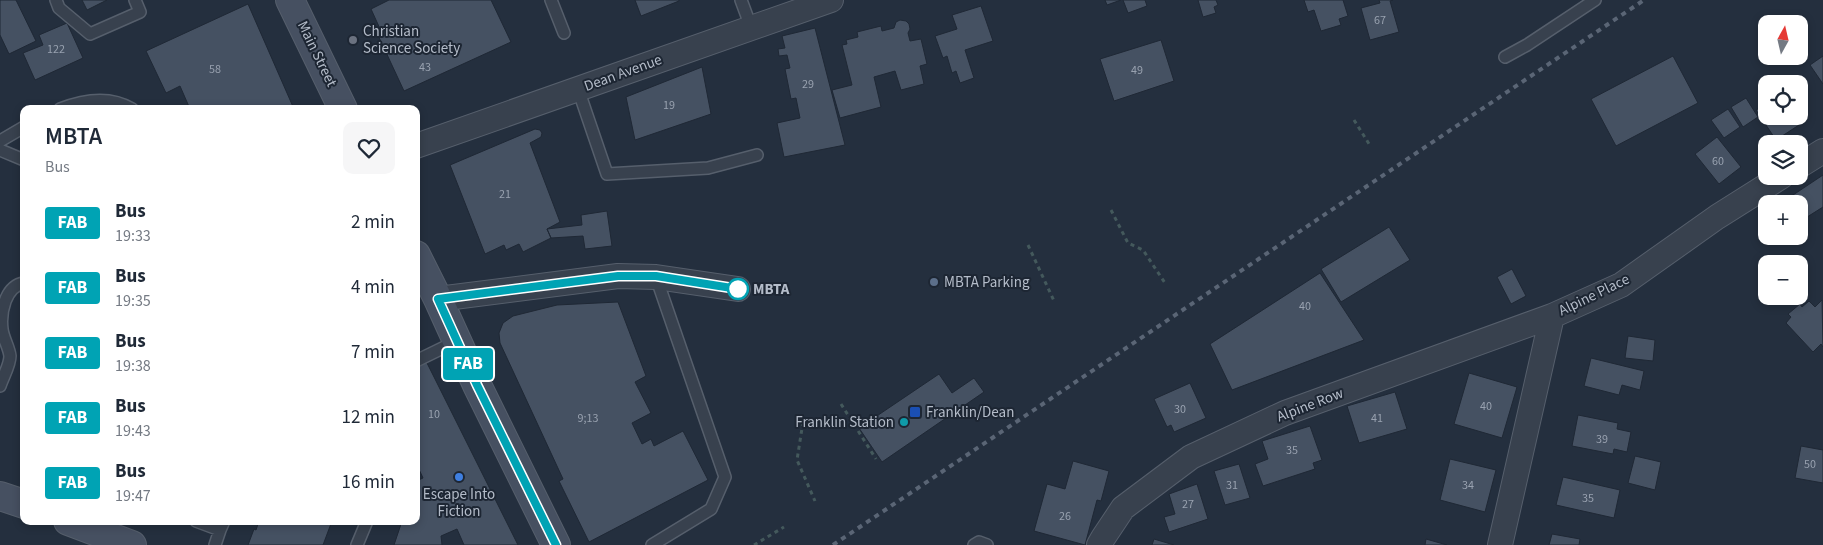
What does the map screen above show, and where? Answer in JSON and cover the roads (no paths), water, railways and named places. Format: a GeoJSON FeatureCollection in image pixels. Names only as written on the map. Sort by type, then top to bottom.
{"type":"FeatureCollection","features":[{"type":"Feature","properties":{"kind":"main road","name":"Main Street"},"geometry":{"type":"LineString","coordinates":[[290,0],[341,105]]}},
{"type":"Feature","properties":{"kind":"main road"},"geometry":{"type":"LineString","coordinates":[[420,263],[556,545]]}},
{"type":"Feature","properties":{"kind":"main road"},"geometry":{"type":"LineString","coordinates":[[0,496],[20,503]]}},
{"type":"Feature","properties":{"kind":"main road"},"geometry":{"type":"LineString","coordinates":[[79,525],[132,545]]}},
{"type":"Feature","properties":{"kind":"street","name":"Dean Avenue"},"geometry":{"type":"LineString","coordinates":[[420,145],[831,0]]}},
{"type":"Feature","properties":{"kind":"street"},"geometry":{"type":"LineString","coordinates":[[1808,160],[1823,151]]}},
{"type":"Feature","properties":{"kind":"street","name":"Alpine Place"},"geometry":{"type":"LineString","coordinates":[[1500,545],[1552,316],[1620,285],[1768,185]]}},
{"type":"Feature","properties":{"kind":"street"},"geometry":{"type":"LineString","coordinates":[[438,299],[618,276],[656,276],[738,289]]}},
{"type":"Feature","properties":{"kind":"street","name":"Alpine Row"},"geometry":{"type":"LineString","coordinates":[[1099,545],[1123,508],[1192,457],[1285,413],[1552,316]]}},
{"type":"Feature","properties":{"kind":"lane"},"geometry":{"type":"LineString","coordinates":[[56,0],[60,8],[90,34],[140,12],[135,0]]}},
{"type":"Feature","properties":{"kind":"lane"},"geometry":{"type":"LineString","coordinates":[[551,0],[564,33]]}},
{"type":"Feature","properties":{"kind":"lane"},"geometry":{"type":"LineString","coordinates":[[741,0],[751,27]]}},
{"type":"Feature","properties":{"kind":"lane"},"geometry":{"type":"LineString","coordinates":[[1504,57],[1527,45],[1595,0]]}},
{"type":"Feature","properties":{"kind":"lane"},"geometry":{"type":"LineString","coordinates":[[578,89],[607,174],[708,168],[757,155]]}},
{"type":"Feature","properties":{"kind":"lane"},"geometry":{"type":"LineString","coordinates":[[70,105],[78,102],[98,100],[118,102],[124,105]]}},
{"type":"Feature","properties":{"kind":"lane"},"geometry":{"type":"LineString","coordinates":[[20,129],[1,141],[20,157]]}},
{"type":"Feature","properties":{"kind":"lane"},"geometry":{"type":"LineString","coordinates":[[652,545],[712,509],[725,477],[656,276]]}},
{"type":"Feature","properties":{"kind":"lane"},"geometry":{"type":"LineString","coordinates":[[0,386],[10,355],[2,330],[1,318],[3,308],[13,288],[20,285]]}},
{"type":"Feature","properties":{"kind":"lane"},"geometry":{"type":"LineString","coordinates":[[420,359],[457,341]]}},
{"type":"Feature","properties":{"kind":"lane"},"geometry":{"type":"LineString","coordinates":[[358,545],[366,525]]}},
{"type":"Feature","properties":{"kind":"lane"},"geometry":{"type":"LineString","coordinates":[[215,545],[222,526]]}},
{"type":"Feature","properties":{"kind":"lane"},"geometry":{"type":"LineString","coordinates":[[974,545],[979,542],[987,545]]}},
{"type":"Feature","properties":{"kind":"railway"},"geometry":{"type":"LineString","coordinates":[[833,545],[1644,0]]}},
{"type":"Feature","properties":{"kind":"place","name":"Christian Science Society"},"geometry":{"type":"Point","coordinates":[353,40]}},
{"type":"Feature","properties":{"kind":"place","name":"MBTA Parking"},"geometry":{"type":"Point","coordinates":[934,282]}},
{"type":"Feature","properties":{"kind":"place","name":"MBTA"},"geometry":{"type":"Point","coordinates":[738,289]}},
{"type":"Feature","properties":{"kind":"place","name":"Franklin/Dean"},"geometry":{"type":"Point","coordinates":[915,412]}},
{"type":"Feature","properties":{"kind":"place","name":"Franklin Station"},"geometry":{"type":"Point","coordinates":[904,422]}},
{"type":"Feature","properties":{"kind":"place","name":"Escape Into Fiction"},"geometry":{"type":"Point","coordinates":[459,477]}}]}
